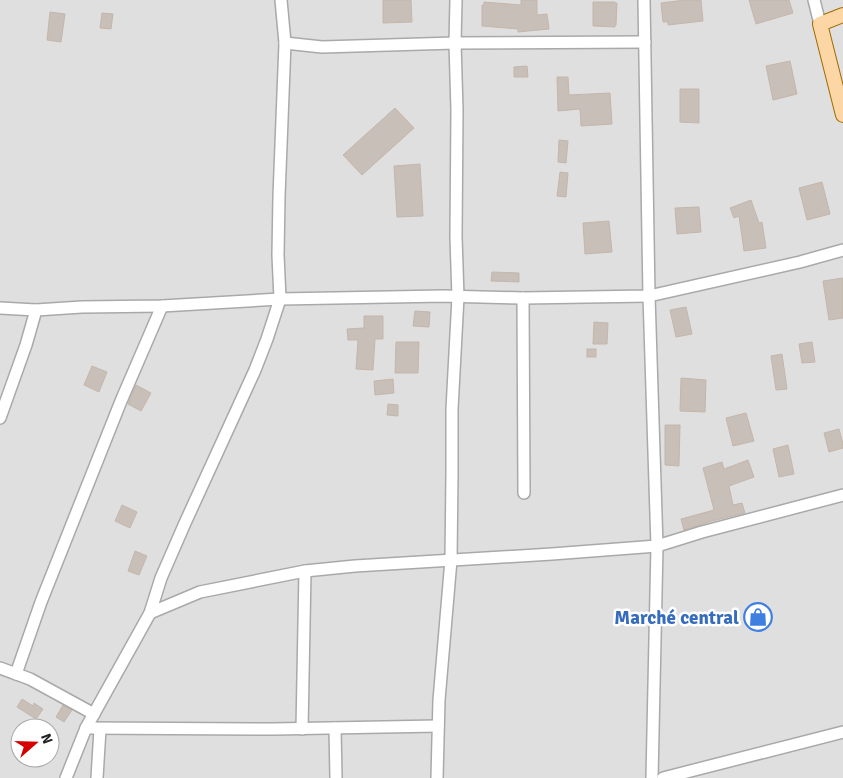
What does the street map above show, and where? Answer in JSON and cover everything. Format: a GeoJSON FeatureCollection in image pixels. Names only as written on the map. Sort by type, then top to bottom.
{"type":"FeatureCollection","features":[{"type":"Feature","properties":{"kind":"main road"},"geometry":{"type":"LineString","coordinates":[[843,15],[820,24],[843,115]]}},
{"type":"Feature","properties":{"kind":"street"},"geometry":{"type":"LineString","coordinates":[[66,778],[86,728],[150,613],[161,578],[255,370],[280,299],[278,255],[279,196],[285,43],[281,0]]}},
{"type":"Feature","properties":{"kind":"street"},"geometry":{"type":"LineString","coordinates":[[437,778],[439,700],[451,560],[452,409],[458,297],[456,237],[456,0]]}},
{"type":"Feature","properties":{"kind":"street"},"geometry":{"type":"LineString","coordinates":[[644,0],[649,296],[657,546],[652,778]]}},
{"type":"Feature","properties":{"kind":"street"},"geometry":{"type":"LineString","coordinates":[[814,0],[820,24]]}},
{"type":"Feature","properties":{"kind":"street"},"geometry":{"type":"LineString","coordinates":[[285,43],[322,47],[455,43],[645,42]]}},
{"type":"Feature","properties":{"kind":"street"},"geometry":{"type":"LineString","coordinates":[[0,308],[36,310],[82,307],[162,306],[280,299],[649,296],[800,262],[843,250]]}},
{"type":"Feature","properties":{"kind":"street"},"geometry":{"type":"LineString","coordinates":[[523,298],[524,493]]}},
{"type":"Feature","properties":{"kind":"street"},"geometry":{"type":"LineString","coordinates":[[16,674],[41,602],[117,411],[162,306]]}},
{"type":"Feature","properties":{"kind":"street"},"geometry":{"type":"LineString","coordinates":[[0,418],[26,345],[36,310]]}},
{"type":"Feature","properties":{"kind":"street"},"geometry":{"type":"LineString","coordinates":[[150,613],[200,592],[305,571],[657,546],[702,532],[843,495]]}},
{"type":"Feature","properties":{"kind":"street"},"geometry":{"type":"LineString","coordinates":[[302,729],[305,571]]}},
{"type":"Feature","properties":{"kind":"street"},"geometry":{"type":"LineString","coordinates":[[0,668],[30,679],[94,714]]}},
{"type":"Feature","properties":{"kind":"street"},"geometry":{"type":"LineString","coordinates":[[86,728],[302,729],[438,726]]}},
{"type":"Feature","properties":{"kind":"street"},"geometry":{"type":"LineString","coordinates":[[336,728],[336,778]]}},
{"type":"Feature","properties":{"kind":"street"},"geometry":{"type":"LineString","coordinates":[[97,778],[100,729]]}},
{"type":"Feature","properties":{"kind":"street"},"geometry":{"type":"LineString","coordinates":[[663,778],[843,732]]}},
{"type":"Feature","properties":{"kind":"shaded area"},"geometry":{"type":"Polygon","coordinates":[[[0,0],[843,0],[843,778],[0,778],[0,0]]]}},
{"type":"Feature","properties":{"kind":"building"},"geometry":{"type":"Polygon","coordinates":[[[383,0],[411,0],[412,22],[383,23],[383,0]]]}},
{"type":"Feature","properties":{"kind":"building"},"geometry":{"type":"Polygon","coordinates":[[[521,0],[537,0],[537,15],[547,14],[549,29],[518,32],[518,29],[482,26],[482,5],[484,5],[484,2],[521,5],[521,0]]]}},
{"type":"Feature","properties":{"kind":"building"},"geometry":{"type":"Polygon","coordinates":[[[701,0],[703,21],[668,25],[668,22],[663,22],[661,3],[701,0]]]}},
{"type":"Feature","properties":{"kind":"building"},"geometry":{"type":"Polygon","coordinates":[[[749,0],[789,0],[793,13],[756,24],[749,0]]]}},
{"type":"Feature","properties":{"kind":"building"},"geometry":{"type":"Polygon","coordinates":[[[593,2],[617,3],[615,27],[593,26],[593,2]]]}},
{"type":"Feature","properties":{"kind":"building"},"geometry":{"type":"Polygon","coordinates":[[[50,12],[65,14],[61,42],[47,40],[50,12]]]}},
{"type":"Feature","properties":{"kind":"building"},"geometry":{"type":"Polygon","coordinates":[[[102,13],[113,14],[111,29],[100,28],[102,13]]]}},
{"type":"Feature","properties":{"kind":"building"},"geometry":{"type":"Polygon","coordinates":[[[790,61],[797,94],[773,100],[766,66],[790,61]]]}},
{"type":"Feature","properties":{"kind":"building"},"geometry":{"type":"Polygon","coordinates":[[[527,66],[528,77],[514,77],[514,67],[527,66]]]}},
{"type":"Feature","properties":{"kind":"building"},"geometry":{"type":"Polygon","coordinates":[[[557,77],[568,77],[569,95],[610,93],[612,124],[581,126],[580,109],[558,111],[557,77]]]}},
{"type":"Feature","properties":{"kind":"building"},"geometry":{"type":"Polygon","coordinates":[[[680,89],[699,89],[699,123],[680,122],[680,89]]]}},
{"type":"Feature","properties":{"kind":"building"},"geometry":{"type":"Polygon","coordinates":[[[395,108],[414,128],[362,175],[343,155],[395,108]]]}},
{"type":"Feature","properties":{"kind":"building"},"geometry":{"type":"Polygon","coordinates":[[[559,140],[568,141],[566,163],[558,162],[559,140]]]}},
{"type":"Feature","properties":{"kind":"building"},"geometry":{"type":"Polygon","coordinates":[[[420,164],[423,216],[397,217],[394,166],[420,164]]]}},
{"type":"Feature","properties":{"kind":"building"},"geometry":{"type":"Polygon","coordinates":[[[560,172],[568,173],[566,197],[557,196],[560,172]]]}},
{"type":"Feature","properties":{"kind":"building"},"geometry":{"type":"Polygon","coordinates":[[[822,182],[830,214],[807,220],[799,188],[822,182]]]}},
{"type":"Feature","properties":{"kind":"building"},"geometry":{"type":"Polygon","coordinates":[[[751,200],[759,223],[762,222],[766,248],[744,251],[739,216],[734,218],[730,208],[751,200]]]}},
{"type":"Feature","properties":{"kind":"building"},"geometry":{"type":"Polygon","coordinates":[[[699,207],[701,232],[677,234],[675,208],[699,207]]]}},
{"type":"Feature","properties":{"kind":"building"},"geometry":{"type":"Polygon","coordinates":[[[609,221],[612,252],[585,254],[583,223],[609,221]]]}},
{"type":"Feature","properties":{"kind":"building"},"geometry":{"type":"Polygon","coordinates":[[[492,272],[519,273],[519,282],[491,281],[492,272]]]}},
{"type":"Feature","properties":{"kind":"building"},"geometry":{"type":"Polygon","coordinates":[[[843,278],[843,318],[829,320],[823,281],[843,278]]]}},
{"type":"Feature","properties":{"kind":"building"},"geometry":{"type":"Polygon","coordinates":[[[686,307],[692,334],[676,337],[670,310],[686,307]]]}},
{"type":"Feature","properties":{"kind":"building"},"geometry":{"type":"Polygon","coordinates":[[[415,311],[430,312],[429,327],[413,326],[415,311]]]}},
{"type":"Feature","properties":{"kind":"building"},"geometry":{"type":"Polygon","coordinates":[[[364,316],[383,316],[383,339],[375,339],[373,370],[356,369],[358,340],[348,340],[347,329],[364,328],[364,316]]]}},
{"type":"Feature","properties":{"kind":"building"},"geometry":{"type":"Polygon","coordinates":[[[594,322],[608,323],[607,344],[593,344],[594,322]]]}},
{"type":"Feature","properties":{"kind":"building"},"geometry":{"type":"Polygon","coordinates":[[[396,342],[419,342],[418,373],[395,373],[396,342]]]}},
{"type":"Feature","properties":{"kind":"building"},"geometry":{"type":"Polygon","coordinates":[[[812,342],[815,362],[802,363],[799,344],[812,342]]]}},
{"type":"Feature","properties":{"kind":"building"},"geometry":{"type":"Polygon","coordinates":[[[587,349],[596,349],[596,357],[587,357],[587,349]]]}},
{"type":"Feature","properties":{"kind":"building"},"geometry":{"type":"Polygon","coordinates":[[[782,354],[787,389],[776,390],[771,356],[782,354]]]}},
{"type":"Feature","properties":{"kind":"building"},"geometry":{"type":"Polygon","coordinates":[[[92,366],[107,372],[99,392],[84,385],[92,366]]]}},
{"type":"Feature","properties":{"kind":"building"},"geometry":{"type":"Polygon","coordinates":[[[681,378],[706,380],[705,412],[680,411],[681,378]]]}},
{"type":"Feature","properties":{"kind":"building"},"geometry":{"type":"Polygon","coordinates":[[[393,379],[394,393],[375,395],[374,381],[393,379]]]}},
{"type":"Feature","properties":{"kind":"building"},"geometry":{"type":"Polygon","coordinates":[[[136,385],[151,393],[141,411],[128,404],[136,385]]]}},
{"type":"Feature","properties":{"kind":"building"},"geometry":{"type":"Polygon","coordinates":[[[388,404],[398,405],[398,416],[387,415],[388,404]]]}},
{"type":"Feature","properties":{"kind":"building"},"geometry":{"type":"Polygon","coordinates":[[[746,413],[754,441],[733,446],[726,418],[746,413]]]}},
{"type":"Feature","properties":{"kind":"building"},"geometry":{"type":"Polygon","coordinates":[[[665,425],[680,425],[679,466],[665,465],[665,425]]]}},
{"type":"Feature","properties":{"kind":"building"},"geometry":{"type":"Polygon","coordinates":[[[839,429],[843,448],[829,452],[824,433],[839,429]]]}},
{"type":"Feature","properties":{"kind":"building"},"geometry":{"type":"Polygon","coordinates":[[[788,445],[794,474],[779,477],[773,449],[788,445]]]}},
{"type":"Feature","properties":{"kind":"building"},"geometry":{"type":"Polygon","coordinates":[[[748,460],[754,477],[729,486],[733,505],[742,503],[745,513],[684,530],[681,519],[714,510],[703,468],[722,462],[724,469],[748,460]]]}},
{"type":"Feature","properties":{"kind":"building"},"geometry":{"type":"Polygon","coordinates":[[[122,505],[137,512],[130,528],[115,521],[122,505]]]}},
{"type":"Feature","properties":{"kind":"building"},"geometry":{"type":"Polygon","coordinates":[[[135,551],[147,556],[139,575],[128,571],[135,551]]]}},
{"type":"Feature","properties":{"kind":"building"},"geometry":{"type":"Polygon","coordinates":[[[22,699],[33,706],[34,703],[43,709],[37,718],[34,718],[17,707],[22,699]]]}},
{"type":"Feature","properties":{"kind":"building"},"geometry":{"type":"Polygon","coordinates":[[[63,705],[72,710],[64,722],[56,717],[63,705]]]}},
{"type":"Feature","properties":{"kind":"place","name":"Marché central"},"geometry":{"type":"Point","coordinates":[758,617]}}]}
